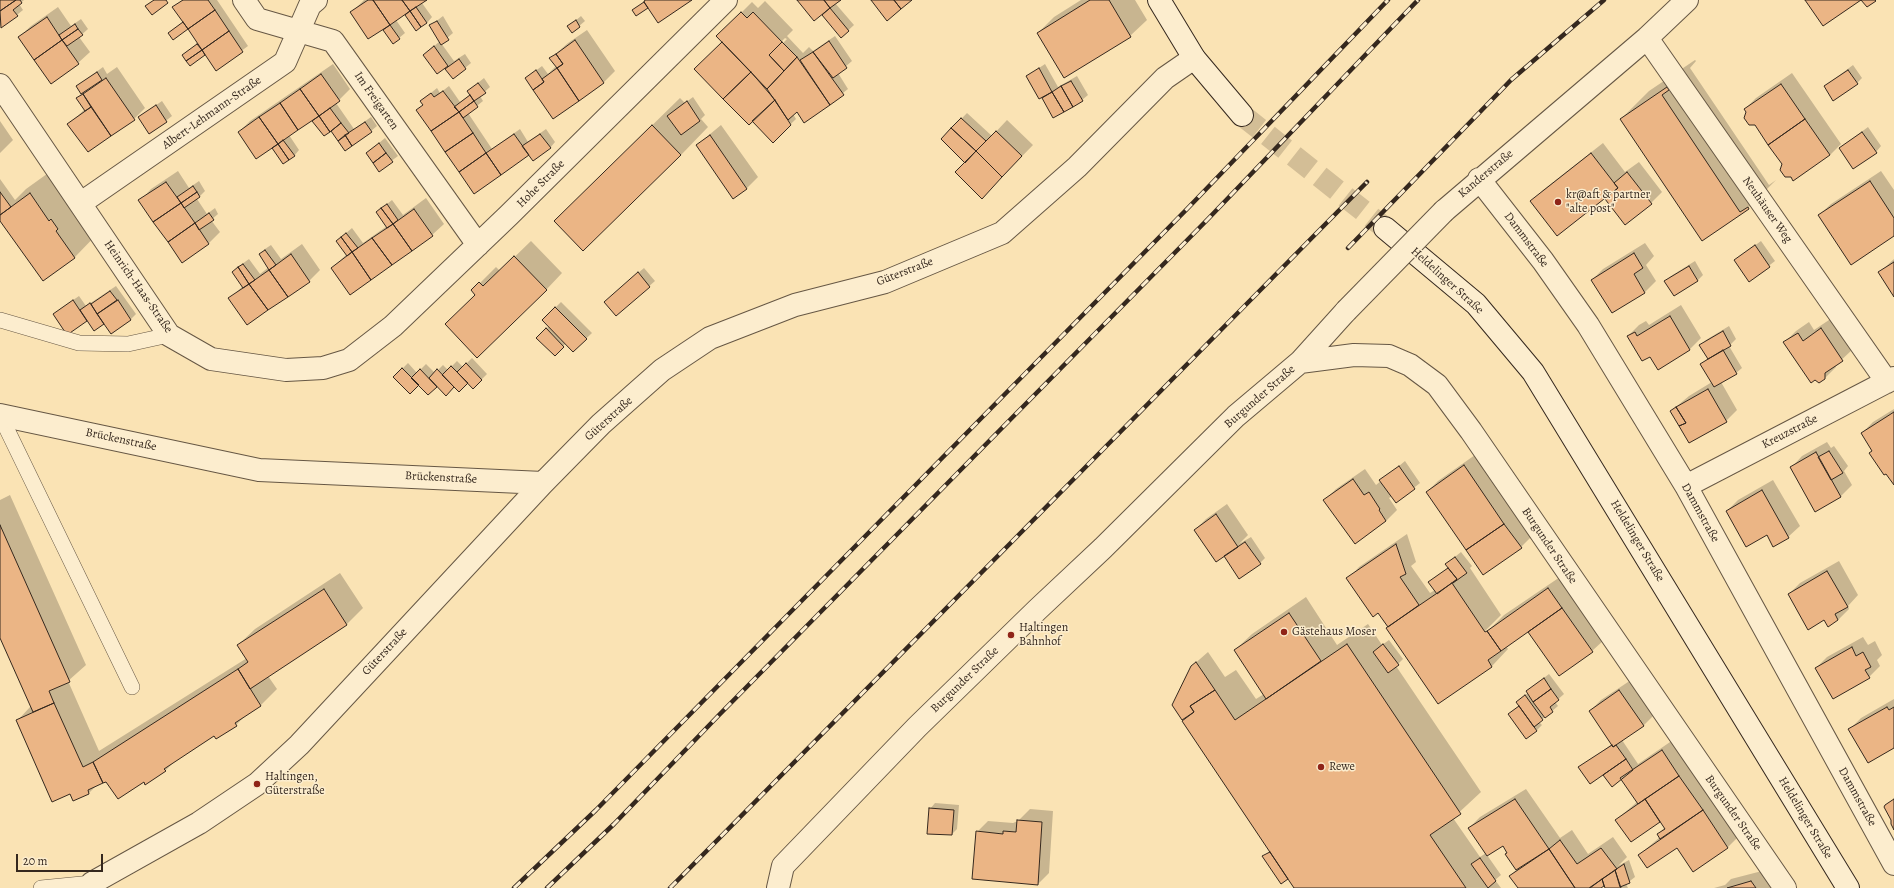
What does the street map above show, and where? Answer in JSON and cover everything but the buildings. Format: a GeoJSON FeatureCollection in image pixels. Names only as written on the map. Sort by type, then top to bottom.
{"type":"FeatureCollection","features":[{"type":"Feature","properties":{"kind":"street","name":"Im Freigarten"},"geometry":{"type":"LineString","coordinates":[[244,0],[257,19],[333,41],[478,245]]}},
{"type":"Feature","properties":{"kind":"street","name":"Albert-Lehmann-Straße"},"geometry":{"type":"LineString","coordinates":[[81,203],[285,62],[310,5],[316,0]]}},
{"type":"Feature","properties":{"kind":"street","name":"Hohe Straße"},"geometry":{"type":"LineString","coordinates":[[349,360],[393,326],[478,245],[726,0]]}},
{"type":"Feature","properties":{"kind":"street"},"geometry":{"type":"LineString","coordinates":[[1159,0],[1194,58],[1242,115]]}},
{"type":"Feature","properties":{"kind":"street","name":"Kanderstraße"},"geometry":{"type":"LineString","coordinates":[[1300,362],[1346,311],[1444,211],[1479,179],[1647,38],[1687,0]]}},
{"type":"Feature","properties":{"kind":"street","name":"Neuhäuser Weg"},"geometry":{"type":"LineString","coordinates":[[1647,38],[1890,380]]}},
{"type":"Feature","properties":{"kind":"street","name":"Güterstraße"},"geometry":{"type":"LineString","coordinates":[[92,886],[199,823],[257,784],[299,744],[543,482],[601,424],[662,370],[710,338],[795,305],[885,282],[1002,233],[1077,167],[1165,78],[1194,58]]}},
{"type":"Feature","properties":{"kind":"street","name":"Heinrich-Haas-Straße"},"geometry":{"type":"LineString","coordinates":[[0,85],[169,334],[211,359],[286,370],[322,368],[349,360]]}},
{"type":"Feature","properties":{"kind":"street","name":"Dammstraße"},"geometry":{"type":"LineString","coordinates":[[1479,179],[1543,261],[1588,325],[1686,486],[1894,864]]}},
{"type":"Feature","properties":{"kind":"street","name":"Heldelinger Straße"},"geometry":{"type":"LineString","coordinates":[[1385,228],[1476,304],[1533,372],[1848,888]]}},
{"type":"Feature","properties":{"kind":"street","name":"Burgunder Straße"},"geometry":{"type":"LineString","coordinates":[[778,888],[783,866],[917,727],[1103,548],[1236,416],[1300,362],[1354,355],[1389,356],[1410,365],[1437,385],[1471,431],[1785,888]]}},
{"type":"Feature","properties":{"kind":"street","name":"Kreuzstraße"},"geometry":{"type":"LineString","coordinates":[[1686,486],[1890,380]]}},
{"type":"Feature","properties":{"kind":"street","name":"Brückenstraße"},"geometry":{"type":"LineString","coordinates":[[0,415],[259,470],[543,482]]}},
{"type":"Feature","properties":{"kind":"lane"},"geometry":{"type":"LineString","coordinates":[[0,320],[79,344],[128,344],[169,334]]}},
{"type":"Feature","properties":{"kind":"lane","name":"Brückenstraße"},"geometry":{"type":"LineString","coordinates":[[0,415],[132,687]]}},
{"type":"Feature","properties":{"kind":"lane"},"geometry":{"type":"LineString","coordinates":[[41,888],[92,886]]}},
{"type":"Feature","properties":{"kind":"tunnel"},"geometry":{"type":"LineString","coordinates":[[1242,115],[1385,228]]}},
{"type":"Feature","properties":{"kind":"railway"},"geometry":{"type":"LineString","coordinates":[[514,888],[596,810],[1187,209],[1388,0]]}},
{"type":"Feature","properties":{"kind":"railway"},"geometry":{"type":"LineString","coordinates":[[547,888],[614,824],[720,714],[1208,219],[1418,0]]}},
{"type":"Feature","properties":{"kind":"railway"},"geometry":{"type":"LineString","coordinates":[[1348,248],[1511,80],[1604,0]]}},
{"type":"Feature","properties":{"kind":"railway"},"geometry":{"type":"LineString","coordinates":[[670,888],[1367,182]]}},
{"type":"Feature","properties":{"kind":"place","name":"kr@aft & partner \"alte post\""},"geometry":{"type":"Point","coordinates":[1558,202]}},
{"type":"Feature","properties":{"kind":"place","name":"Gästehaus Moser"},"geometry":{"type":"Point","coordinates":[1284,632]}},
{"type":"Feature","properties":{"kind":"place","name":"Haltingen Bahnhof"},"geometry":{"type":"Point","coordinates":[1011,635]}},
{"type":"Feature","properties":{"kind":"place","name":"Rewe"},"geometry":{"type":"Point","coordinates":[1321,767]}},
{"type":"Feature","properties":{"kind":"place","name":"Haltingen, Güterstraße"},"geometry":{"type":"Point","coordinates":[257,784]}}]}
